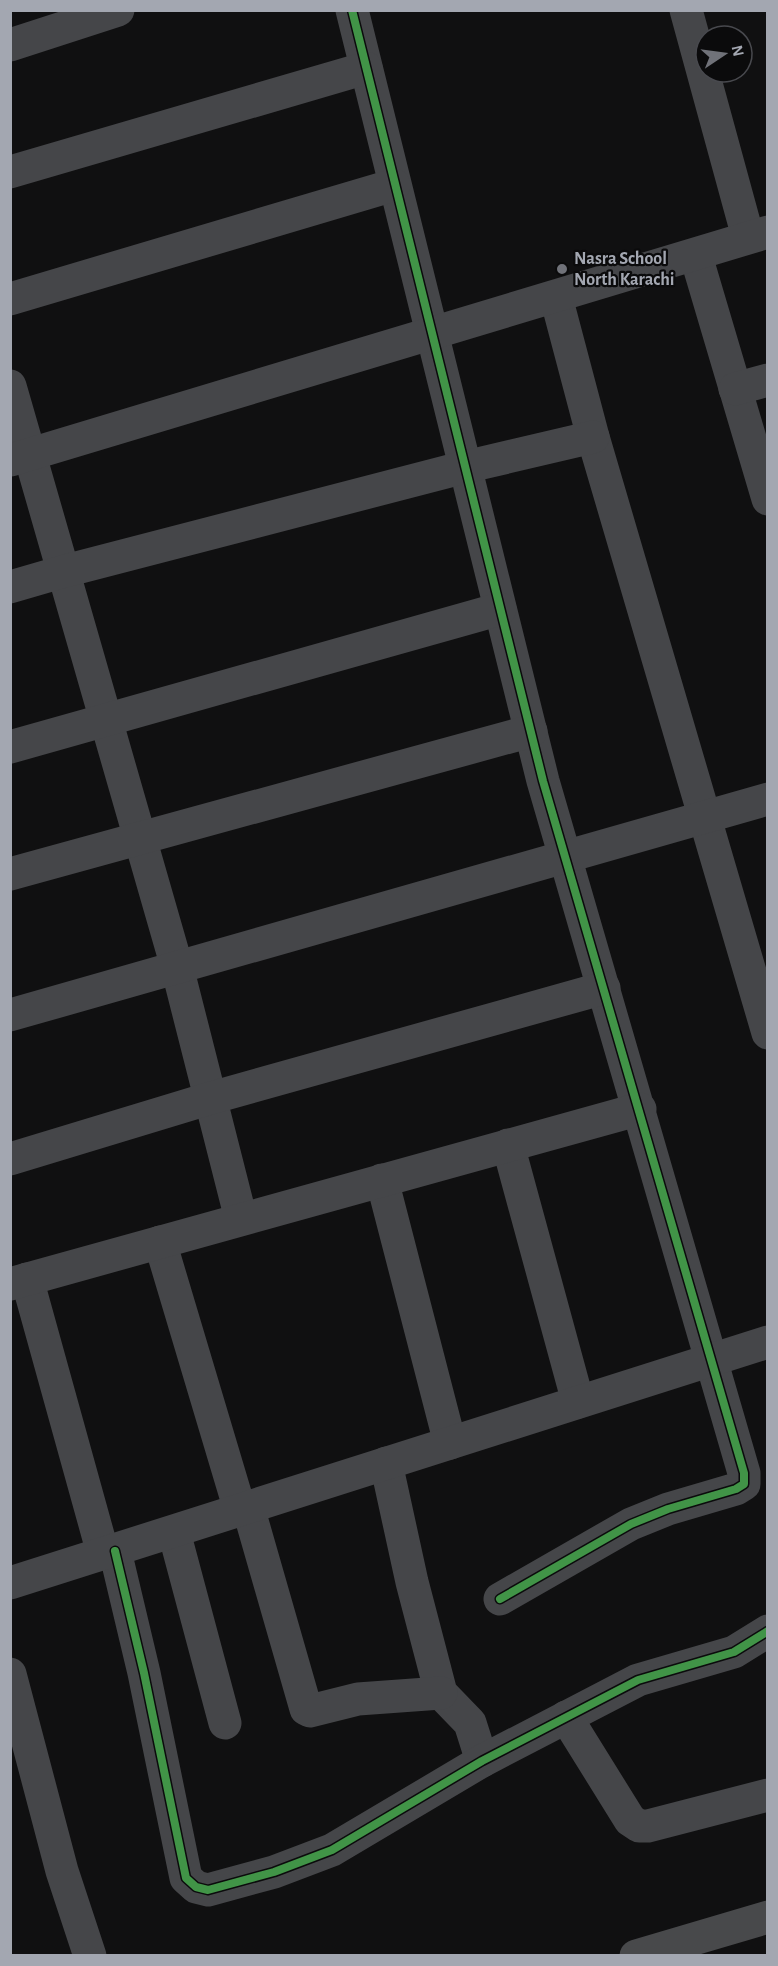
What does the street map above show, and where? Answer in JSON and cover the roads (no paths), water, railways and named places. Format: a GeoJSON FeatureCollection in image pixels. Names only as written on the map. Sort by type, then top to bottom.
{"type":"FeatureCollection","features":[{"type":"Feature","properties":{"kind":"main road"},"geometry":{"type":"LineString","coordinates":[[636,1956],[768,1917]]}},
{"type":"Feature","properties":{"kind":"street"},"geometry":{"type":"LineString","coordinates":[[10,45],[118,10]]}},
{"type":"Feature","properties":{"kind":"street"},"geometry":{"type":"LineString","coordinates":[[351,10],[531,731],[744,1473],[744,1484],[632,1524],[501,1599]]}},
{"type":"Feature","properties":{"kind":"street"},"geometry":{"type":"LineString","coordinates":[[21,457],[696,256],[758,234],[686,10]]}},
{"type":"Feature","properties":{"kind":"street"},"geometry":{"type":"LineString","coordinates":[[10,172],[366,68]]}},
{"type":"Feature","properties":{"kind":"street"},"geometry":{"type":"LineString","coordinates":[[10,300],[394,185]]}},
{"type":"Feature","properties":{"kind":"street"},"geometry":{"type":"LineString","coordinates":[[696,256],[768,498]]}},
{"type":"Feature","properties":{"kind":"street"},"geometry":{"type":"LineString","coordinates":[[556,297],[593,437],[768,1033]]}},
{"type":"Feature","properties":{"kind":"street"},"geometry":{"type":"LineString","coordinates":[[735,389],[768,380]]}},
{"type":"Feature","properties":{"kind":"street"},"geometry":{"type":"LineString","coordinates":[[10,386],[21,457],[65,571],[177,967],[241,1219]]}},
{"type":"Feature","properties":{"kind":"street"},"geometry":{"type":"LineString","coordinates":[[10,587],[465,467],[593,437]]}},
{"type":"Feature","properties":{"kind":"street"},"geometry":{"type":"LineString","coordinates":[[10,747],[500,609]]}},
{"type":"Feature","properties":{"kind":"street"},"geometry":{"type":"LineString","coordinates":[[10,874],[531,731]]}},
{"type":"Feature","properties":{"kind":"street"},"geometry":{"type":"LineString","coordinates":[[10,1015],[768,799]]}},
{"type":"Feature","properties":{"kind":"street"},"geometry":{"type":"LineString","coordinates":[[10,1159],[210,1098],[604,988]]}},
{"type":"Feature","properties":{"kind":"street"},"geometry":{"type":"LineString","coordinates":[[640,1109],[19,1281],[101,1546],[111,1551],[144,1673],[186,1878],[196,1887],[208,1890],[263,1875],[332,1850],[482,1761],[638,1680],[734,1652],[768,1631]]}},
{"type":"Feature","properties":{"kind":"street"},"geometry":{"type":"LineString","coordinates":[[508,1145],[578,1402]]}},
{"type":"Feature","properties":{"kind":"street"},"geometry":{"type":"LineString","coordinates":[[382,1180],[450,1443]]}},
{"type":"Feature","properties":{"kind":"street"},"geometry":{"type":"LineString","coordinates":[[160,1242],[306,1709],[310,1711],[358,1698],[441,1694]]}},
{"type":"Feature","properties":{"kind":"street"},"geometry":{"type":"LineString","coordinates":[[10,1583],[768,1342]]}},
{"type":"Feature","properties":{"kind":"street"},"geometry":{"type":"LineString","coordinates":[[386,1463],[412,1582],[441,1694],[470,1723],[482,1761]]}},
{"type":"Feature","properties":{"kind":"street"},"geometry":{"type":"LineString","coordinates":[[174,1532],[225,1723]]}},
{"type":"Feature","properties":{"kind":"street"},"geometry":{"type":"LineString","coordinates":[[10,1674],[62,1871],[90,1956]]}},
{"type":"Feature","properties":{"kind":"street"},"geometry":{"type":"LineString","coordinates":[[566,1717],[630,1820],[639,1826],[648,1826],[768,1795]]}},
{"type":"Feature","properties":{"kind":"place","name":"Nasra School North Karachi"},"geometry":{"type":"Point","coordinates":[562,269]}}]}
